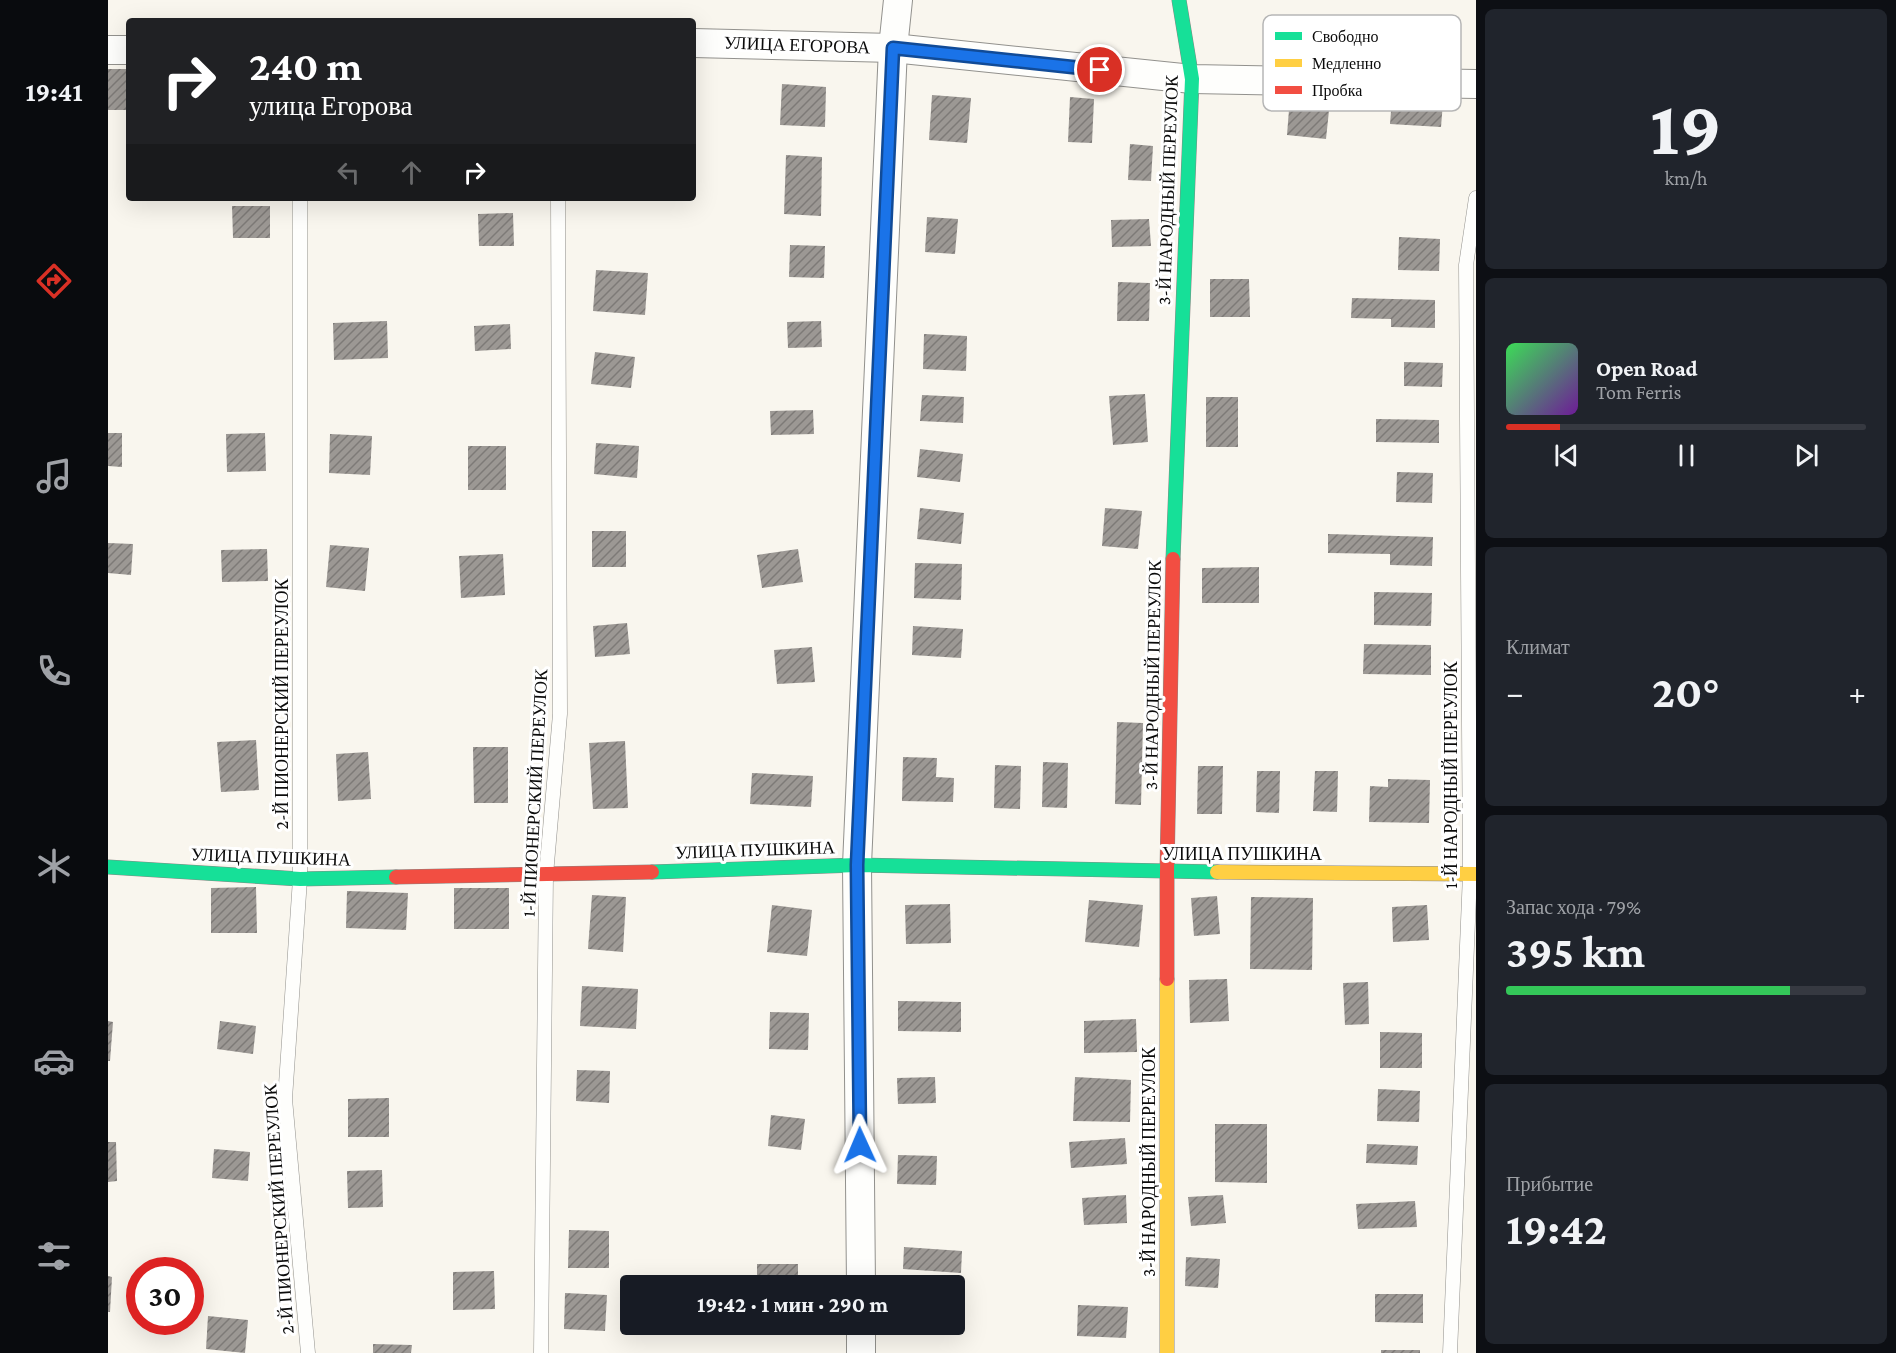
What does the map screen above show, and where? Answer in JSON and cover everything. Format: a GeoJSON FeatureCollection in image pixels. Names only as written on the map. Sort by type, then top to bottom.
{"type":"FeatureCollection","features":[{"type":"Feature","properties":{"kind":"street"},"geometry":{"type":"LineString","coordinates":[[861,1275],[857,865],[893,48],[898,0]]}},
{"type":"Feature","properties":{"kind":"street","name":"3-Й НАРОДНЫЙ ПЕРЕУЛОК"},"geometry":{"type":"LineString","coordinates":[[1167,1353],[1167,872],[1175,480],[1192,79],[1179,0]]}},
{"type":"Feature","properties":{"kind":"street","name":"УЛИЦА ЕГОРОВА"},"geometry":{"type":"LineString","coordinates":[[696,43],[893,48],[1192,79],[1263,80]]}},
{"type":"Feature","properties":{"kind":"street"},"geometry":{"type":"LineString","coordinates":[[108,50],[126,50]]}},
{"type":"Feature","properties":{"kind":"street","name":"УЛИЦА ЕГОРОВА"},"geometry":{"type":"LineString","coordinates":[[1461,84],[1476,84]]}},
{"type":"Feature","properties":{"kind":"street","name":"УЛИЦА ПУШКИНА"},"geometry":{"type":"LineString","coordinates":[[108,867],[300,879],[546,875],[857,865],[1167,872],[1473,874]]}},
{"type":"Feature","properties":{"kind":"street"},"geometry":{"type":"LineString","coordinates":[[861,1335],[861,1353]]}},
{"type":"Feature","properties":{"kind":"lane","name":"1-Й НАРОДНЫЙ ПЕРЕУЛОК"},"geometry":{"type":"LineString","coordinates":[[1450,1353],[1473,874],[1466,265],[1476,198]]}},
{"type":"Feature","properties":{"kind":"lane","name":"2-Й ПИОНЕРСКИЙ ПЕРЕУЛОК"},"geometry":{"type":"LineString","coordinates":[[300,201],[300,879],[285,1099],[308,1353]]}},
{"type":"Feature","properties":{"kind":"lane","name":"1-Й ПИОНЕРСКИЙ ПЕРЕУЛОК"},"geometry":{"type":"LineString","coordinates":[[541,1353],[546,875],[560,714],[558,201]]}},
{"type":"Feature","properties":{"kind":"building"},"geometry":{"type":"Polygon","coordinates":[[[108,69],[126,69],[126,110],[108,110],[108,69]]]}},
{"type":"Feature","properties":{"kind":"building"},"geometry":{"type":"Polygon","coordinates":[[[782,84],[826,87],[825,127],[780,125],[782,84]]]}},
{"type":"Feature","properties":{"kind":"building"},"geometry":{"type":"Polygon","coordinates":[[[932,95],[971,98],[967,143],[929,140],[932,95]]]}},
{"type":"Feature","properties":{"kind":"building"},"geometry":{"type":"Polygon","coordinates":[[[1070,97],[1094,99],[1092,143],[1068,142],[1070,97]]]}},
{"type":"Feature","properties":{"kind":"building"},"geometry":{"type":"Polygon","coordinates":[[[1289,111],[1329,111],[1326,139],[1287,135],[1289,111]]]}},
{"type":"Feature","properties":{"kind":"building"},"geometry":{"type":"Polygon","coordinates":[[[1391,111],[1442,111],[1441,127],[1390,124],[1391,111]]]}},
{"type":"Feature","properties":{"kind":"building"},"geometry":{"type":"Polygon","coordinates":[[[1130,144],[1153,146],[1151,181],[1128,180],[1130,144]]]}},
{"type":"Feature","properties":{"kind":"building"},"geometry":{"type":"Polygon","coordinates":[[[786,155],[822,157],[821,216],[784,214],[786,155]]]}},
{"type":"Feature","properties":{"kind":"building"},"geometry":{"type":"Polygon","coordinates":[[[232,206],[270,206],[270,238],[233,238],[232,206]]]}},
{"type":"Feature","properties":{"kind":"building"},"geometry":{"type":"Polygon","coordinates":[[[513,213],[514,246],[479,246],[478,214],[513,213]]]}},
{"type":"Feature","properties":{"kind":"building"},"geometry":{"type":"Polygon","coordinates":[[[927,217],[958,219],[955,254],[925,252],[927,217]]]}},
{"type":"Feature","properties":{"kind":"building"},"geometry":{"type":"Polygon","coordinates":[[[1149,219],[1151,246],[1112,247],[1111,220],[1149,219]]]}},
{"type":"Feature","properties":{"kind":"building"},"geometry":{"type":"Polygon","coordinates":[[[1399,237],[1440,239],[1439,271],[1398,270],[1399,237]]]}},
{"type":"Feature","properties":{"kind":"building"},"geometry":{"type":"Polygon","coordinates":[[[790,245],[825,246],[824,278],[789,277],[790,245]]]}},
{"type":"Feature","properties":{"kind":"building"},"geometry":{"type":"Polygon","coordinates":[[[596,270],[648,273],[645,315],[593,311],[596,270]]]}},
{"type":"Feature","properties":{"kind":"building"},"geometry":{"type":"Polygon","coordinates":[[[1210,279],[1249,279],[1250,317],[1210,317],[1210,279]]]}},
{"type":"Feature","properties":{"kind":"building"},"geometry":{"type":"Polygon","coordinates":[[[1118,282],[1150,283],[1149,321],[1117,321],[1118,282]]]}},
{"type":"Feature","properties":{"kind":"building"},"geometry":{"type":"Polygon","coordinates":[[[1352,298],[1435,300],[1435,328],[1391,327],[1391,319],[1351,318],[1352,298]]]}},
{"type":"Feature","properties":{"kind":"building"},"geometry":{"type":"Polygon","coordinates":[[[387,321],[388,358],[334,360],[333,323],[387,321]]]}},
{"type":"Feature","properties":{"kind":"building"},"geometry":{"type":"Polygon","coordinates":[[[821,321],[822,347],[788,348],[787,322],[821,321]]]}},
{"type":"Feature","properties":{"kind":"building"},"geometry":{"type":"Polygon","coordinates":[[[510,324],[511,349],[475,351],[474,326],[510,324]]]}},
{"type":"Feature","properties":{"kind":"building"},"geometry":{"type":"Polygon","coordinates":[[[924,334],[967,336],[966,371],[923,369],[924,334]]]}},
{"type":"Feature","properties":{"kind":"building"},"geometry":{"type":"Polygon","coordinates":[[[595,352],[635,357],[631,388],[591,384],[595,352]]]}},
{"type":"Feature","properties":{"kind":"building"},"geometry":{"type":"Polygon","coordinates":[[[1404,362],[1443,363],[1442,387],[1404,386],[1404,362]]]}},
{"type":"Feature","properties":{"kind":"building"},"geometry":{"type":"Polygon","coordinates":[[[1145,394],[1148,442],[1113,445],[1109,396],[1145,394]]]}},
{"type":"Feature","properties":{"kind":"building"},"geometry":{"type":"Polygon","coordinates":[[[922,395],[964,397],[963,423],[920,421],[922,395]]]}},
{"type":"Feature","properties":{"kind":"building"},"geometry":{"type":"Polygon","coordinates":[[[1206,397],[1238,397],[1238,447],[1206,447],[1206,397]]]}},
{"type":"Feature","properties":{"kind":"building"},"geometry":{"type":"Polygon","coordinates":[[[813,410],[814,434],[771,435],[770,411],[813,410]]]}},
{"type":"Feature","properties":{"kind":"building"},"geometry":{"type":"Polygon","coordinates":[[[1376,419],[1439,420],[1439,443],[1376,442],[1376,419]]]}},
{"type":"Feature","properties":{"kind":"building"},"geometry":{"type":"Polygon","coordinates":[[[108,433],[122,433],[122,467],[108,466],[108,433]]]}},
{"type":"Feature","properties":{"kind":"building"},"geometry":{"type":"Polygon","coordinates":[[[265,433],[266,471],[227,472],[226,434],[265,433]]]}},
{"type":"Feature","properties":{"kind":"building"},"geometry":{"type":"Polygon","coordinates":[[[330,434],[372,436],[370,475],[329,473],[330,434]]]}},
{"type":"Feature","properties":{"kind":"building"},"geometry":{"type":"Polygon","coordinates":[[[596,443],[639,446],[637,478],[594,474],[596,443]]]}},
{"type":"Feature","properties":{"kind":"building"},"geometry":{"type":"Polygon","coordinates":[[[468,446],[506,446],[506,490],[468,490],[468,446]]]}},
{"type":"Feature","properties":{"kind":"building"},"geometry":{"type":"Polygon","coordinates":[[[920,449],[963,454],[960,482],[917,477],[920,449]]]}},
{"type":"Feature","properties":{"kind":"building"},"geometry":{"type":"Polygon","coordinates":[[[1397,472],[1433,473],[1432,503],[1396,502],[1397,472]]]}},
{"type":"Feature","properties":{"kind":"building"},"geometry":{"type":"Polygon","coordinates":[[[920,508],[964,513],[961,544],[917,539],[920,508]]]}},
{"type":"Feature","properties":{"kind":"building"},"geometry":{"type":"Polygon","coordinates":[[[1105,508],[1142,511],[1138,549],[1102,546],[1105,508]]]}},
{"type":"Feature","properties":{"kind":"building"},"geometry":{"type":"Polygon","coordinates":[[[592,531],[626,531],[626,567],[592,567],[592,531]]]}},
{"type":"Feature","properties":{"kind":"building"},"geometry":{"type":"Polygon","coordinates":[[[1328,534],[1433,537],[1432,566],[1390,565],[1390,554],[1328,553],[1328,534]]]}},
{"type":"Feature","properties":{"kind":"building"},"geometry":{"type":"Polygon","coordinates":[[[108,543],[133,544],[131,575],[108,573],[108,543]]]}},
{"type":"Feature","properties":{"kind":"building"},"geometry":{"type":"Polygon","coordinates":[[[330,545],[369,548],[365,591],[326,587],[330,545]]]}},
{"type":"Feature","properties":{"kind":"building"},"geometry":{"type":"Polygon","coordinates":[[[267,549],[268,581],[222,582],[221,550],[267,549]]]}},
{"type":"Feature","properties":{"kind":"building"},"geometry":{"type":"Polygon","coordinates":[[[798,549],[803,582],[762,588],[757,555],[798,549]]]}},
{"type":"Feature","properties":{"kind":"building"},"geometry":{"type":"Polygon","coordinates":[[[503,554],[505,595],[461,598],[459,556],[503,554]]]}},
{"type":"Feature","properties":{"kind":"building"},"geometry":{"type":"Polygon","coordinates":[[[915,563],[962,564],[961,600],[914,598],[915,563]]]}},
{"type":"Feature","properties":{"kind":"building"},"geometry":{"type":"Polygon","coordinates":[[[1259,567],[1259,603],[1202,603],[1202,568],[1259,567]]]}},
{"type":"Feature","properties":{"kind":"building"},"geometry":{"type":"Polygon","coordinates":[[[1374,592],[1432,593],[1431,626],[1374,625],[1374,592]]]}},
{"type":"Feature","properties":{"kind":"building"},"geometry":{"type":"Polygon","coordinates":[[[627,623],[630,654],[595,657],[593,626],[627,623]]]}},
{"type":"Feature","properties":{"kind":"building"},"geometry":{"type":"Polygon","coordinates":[[[913,626],[963,629],[961,658],[912,655],[913,626]]]}},
{"type":"Feature","properties":{"kind":"building"},"geometry":{"type":"Polygon","coordinates":[[[1364,644],[1431,645],[1431,675],[1363,674],[1364,644]]]}},
{"type":"Feature","properties":{"kind":"building"},"geometry":{"type":"Polygon","coordinates":[[[812,647],[815,682],[777,684],[774,650],[812,647]]]}},
{"type":"Feature","properties":{"kind":"building"},"geometry":{"type":"Polygon","coordinates":[[[1117,722],[1143,723],[1141,805],[1115,804],[1117,722]]]}},
{"type":"Feature","properties":{"kind":"building"},"geometry":{"type":"Polygon","coordinates":[[[256,740],[259,790],[221,792],[217,742],[256,740]]]}},
{"type":"Feature","properties":{"kind":"building"},"geometry":{"type":"Polygon","coordinates":[[[625,741],[628,808],[593,809],[589,743],[625,741]]]}},
{"type":"Feature","properties":{"kind":"building"},"geometry":{"type":"Polygon","coordinates":[[[473,747],[508,747],[508,803],[474,803],[473,747]]]}},
{"type":"Feature","properties":{"kind":"building"},"geometry":{"type":"Polygon","coordinates":[[[368,752],[371,799],[338,801],[336,754],[368,752]]]}},
{"type":"Feature","properties":{"kind":"building"},"geometry":{"type":"Polygon","coordinates":[[[903,757],[937,758],[936,777],[954,778],[953,802],[902,801],[903,757]]]}},
{"type":"Feature","properties":{"kind":"building"},"geometry":{"type":"Polygon","coordinates":[[[1043,762],[1068,763],[1067,808],[1042,807],[1043,762]]]}},
{"type":"Feature","properties":{"kind":"building"},"geometry":{"type":"Polygon","coordinates":[[[995,765],[1021,766],[1020,809],[994,808],[995,765]]]}},
{"type":"Feature","properties":{"kind":"building"},"geometry":{"type":"Polygon","coordinates":[[[1198,766],[1223,766],[1222,814],[1197,814],[1198,766]]]}},
{"type":"Feature","properties":{"kind":"building"},"geometry":{"type":"Polygon","coordinates":[[[1257,771],[1280,771],[1279,813],[1256,812],[1257,771]]]}},
{"type":"Feature","properties":{"kind":"building"},"geometry":{"type":"Polygon","coordinates":[[[1315,771],[1338,771],[1337,812],[1313,811],[1315,771]]]}},
{"type":"Feature","properties":{"kind":"building"},"geometry":{"type":"Polygon","coordinates":[[[752,773],[813,776],[811,807],[750,804],[752,773]]]}},
{"type":"Feature","properties":{"kind":"building"},"geometry":{"type":"Polygon","coordinates":[[[1388,779],[1430,780],[1429,823],[1369,822],[1370,786],[1388,787],[1388,779]]]}},
{"type":"Feature","properties":{"kind":"building"},"geometry":{"type":"Polygon","coordinates":[[[256,887],[257,933],[211,933],[211,888],[256,887]]]}},
{"type":"Feature","properties":{"kind":"building"},"geometry":{"type":"Polygon","coordinates":[[[454,888],[509,888],[509,929],[454,929],[454,888]]]}},
{"type":"Feature","properties":{"kind":"building"},"geometry":{"type":"Polygon","coordinates":[[[347,891],[408,893],[406,930],[346,928],[347,891]]]}},
{"type":"Feature","properties":{"kind":"building"},"geometry":{"type":"Polygon","coordinates":[[[592,895],[626,897],[623,952],[588,949],[592,895]]]}},
{"type":"Feature","properties":{"kind":"building"},"geometry":{"type":"Polygon","coordinates":[[[1217,896],[1220,934],[1194,936],[1191,898],[1217,896]]]}},
{"type":"Feature","properties":{"kind":"building"},"geometry":{"type":"Polygon","coordinates":[[[1251,897],[1313,898],[1312,970],[1250,969],[1251,897]]]}},
{"type":"Feature","properties":{"kind":"building"},"geometry":{"type":"Polygon","coordinates":[[[1089,900],[1143,905],[1139,947],[1085,942],[1089,900]]]}},
{"type":"Feature","properties":{"kind":"building"},"geometry":{"type":"Polygon","coordinates":[[[950,904],[951,943],[906,944],[905,905],[950,904]]]}},
{"type":"Feature","properties":{"kind":"building"},"geometry":{"type":"Polygon","coordinates":[[[772,905],[812,910],[807,956],[767,952],[772,905]]]}},
{"type":"Feature","properties":{"kind":"building"},"geometry":{"type":"Polygon","coordinates":[[[1427,905],[1429,940],[1393,942],[1392,907],[1427,905]]]}},
{"type":"Feature","properties":{"kind":"building"},"geometry":{"type":"Polygon","coordinates":[[[1227,979],[1229,1021],[1190,1023],[1189,980],[1227,979]]]}},
{"type":"Feature","properties":{"kind":"building"},"geometry":{"type":"Polygon","coordinates":[[[1368,982],[1369,1024],[1345,1025],[1343,983],[1368,982]]]}},
{"type":"Feature","properties":{"kind":"building"},"geometry":{"type":"Polygon","coordinates":[[[582,986],[638,989],[636,1029],[580,1026],[582,986]]]}},
{"type":"Feature","properties":{"kind":"building"},"geometry":{"type":"Polygon","coordinates":[[[898,1001],[961,1002],[961,1032],[898,1031],[898,1001]]]}},
{"type":"Feature","properties":{"kind":"building"},"geometry":{"type":"Polygon","coordinates":[[[770,1012],[809,1013],[808,1050],[769,1049],[770,1012]]]}},
{"type":"Feature","properties":{"kind":"building"},"geometry":{"type":"Polygon","coordinates":[[[1136,1019],[1137,1052],[1084,1053],[1084,1021],[1136,1019]]]}},
{"type":"Feature","properties":{"kind":"building"},"geometry":{"type":"Polygon","coordinates":[[[108,1021],[113,1022],[110,1061],[108,1061],[108,1021]]]}},
{"type":"Feature","properties":{"kind":"building"},"geometry":{"type":"Polygon","coordinates":[[[220,1021],[256,1026],[253,1054],[217,1049],[220,1021]]]}},
{"type":"Feature","properties":{"kind":"building"},"geometry":{"type":"Polygon","coordinates":[[[1380,1032],[1422,1033],[1422,1068],[1380,1068],[1380,1032]]]}},
{"type":"Feature","properties":{"kind":"building"},"geometry":{"type":"Polygon","coordinates":[[[577,1070],[610,1071],[609,1103],[576,1101],[577,1070]]]}},
{"type":"Feature","properties":{"kind":"building"},"geometry":{"type":"Polygon","coordinates":[[[935,1077],[936,1103],[898,1104],[897,1078],[935,1077]]]}},
{"type":"Feature","properties":{"kind":"building"},"geometry":{"type":"Polygon","coordinates":[[[1075,1077],[1131,1080],[1130,1122],[1073,1121],[1075,1077]]]}},
{"type":"Feature","properties":{"kind":"building"},"geometry":{"type":"Polygon","coordinates":[[[1378,1089],[1420,1091],[1419,1122],[1377,1121],[1378,1089]]]}},
{"type":"Feature","properties":{"kind":"building"},"geometry":{"type":"Polygon","coordinates":[[[389,1098],[389,1137],[348,1137],[348,1099],[389,1098]]]}},
{"type":"Feature","properties":{"kind":"building"},"geometry":{"type":"Polygon","coordinates":[[[771,1115],[805,1119],[801,1150],[768,1146],[771,1115]]]}},
{"type":"Feature","properties":{"kind":"building"},"geometry":{"type":"Polygon","coordinates":[[[1215,1124],[1267,1124],[1267,1183],[1215,1182],[1215,1124]]]}},
{"type":"Feature","properties":{"kind":"building"},"geometry":{"type":"Polygon","coordinates":[[[1125,1138],[1127,1164],[1071,1168],[1069,1142],[1125,1138]]]}},
{"type":"Feature","properties":{"kind":"building"},"geometry":{"type":"Polygon","coordinates":[[[108,1142],[116,1142],[117,1181],[108,1182],[108,1142]]]}},
{"type":"Feature","properties":{"kind":"building"},"geometry":{"type":"Polygon","coordinates":[[[1367,1144],[1418,1146],[1417,1165],[1366,1163],[1367,1144]]]}},
{"type":"Feature","properties":{"kind":"building"},"geometry":{"type":"Polygon","coordinates":[[[214,1149],[250,1152],[248,1181],[212,1178],[214,1149]]]}},
{"type":"Feature","properties":{"kind":"building"},"geometry":{"type":"Polygon","coordinates":[[[898,1155],[937,1156],[936,1185],[897,1184],[898,1155]]]}},
{"type":"Feature","properties":{"kind":"building"},"geometry":{"type":"Polygon","coordinates":[[[382,1170],[383,1207],[348,1208],[347,1171],[382,1170]]]}},
{"type":"Feature","properties":{"kind":"building"},"geometry":{"type":"Polygon","coordinates":[[[1126,1195],[1127,1223],[1084,1225],[1082,1198],[1126,1195]]]}},
{"type":"Feature","properties":{"kind":"building"},"geometry":{"type":"Polygon","coordinates":[[[1223,1195],[1226,1223],[1191,1226],[1188,1197],[1223,1195]]]}},
{"type":"Feature","properties":{"kind":"building"},"geometry":{"type":"Polygon","coordinates":[[[1415,1201],[1417,1227],[1358,1229],[1356,1204],[1415,1201]]]}},
{"type":"Feature","properties":{"kind":"building"},"geometry":{"type":"Polygon","coordinates":[[[569,1230],[609,1231],[609,1268],[568,1268],[569,1230]]]}},
{"type":"Feature","properties":{"kind":"building"},"geometry":{"type":"Polygon","coordinates":[[[904,1247],[962,1251],[961,1273],[903,1269],[904,1247]]]}},
{"type":"Feature","properties":{"kind":"building"},"geometry":{"type":"Polygon","coordinates":[[[1186,1257],[1220,1259],[1218,1288],[1185,1286],[1186,1257]]]}},
{"type":"Feature","properties":{"kind":"building"},"geometry":{"type":"Polygon","coordinates":[[[757,1264],[798,1264],[798,1275],[757,1275],[757,1264]]]}},
{"type":"Feature","properties":{"kind":"building"},"geometry":{"type":"Polygon","coordinates":[[[494,1271],[495,1309],[453,1310],[453,1272],[494,1271]]]}},
{"type":"Feature","properties":{"kind":"building"},"geometry":{"type":"Polygon","coordinates":[[[108,1276],[112,1277],[110,1312],[108,1312],[108,1276]]]}},
{"type":"Feature","properties":{"kind":"building"},"geometry":{"type":"Polygon","coordinates":[[[565,1293],[607,1295],[605,1331],[564,1329],[565,1293]]]}},
{"type":"Feature","properties":{"kind":"building"},"geometry":{"type":"Polygon","coordinates":[[[1375,1294],[1423,1294],[1423,1323],[1375,1322],[1375,1294]]]}},
{"type":"Feature","properties":{"kind":"building"},"geometry":{"type":"Polygon","coordinates":[[[1078,1305],[1128,1307],[1126,1338],[1077,1336],[1078,1305]]]}},
{"type":"Feature","properties":{"kind":"building"},"geometry":{"type":"Polygon","coordinates":[[[208,1316],[248,1320],[245,1353],[206,1349],[208,1316]]]}},
{"type":"Feature","properties":{"kind":"building"},"geometry":{"type":"Polygon","coordinates":[[[373,1344],[412,1345],[411,1353],[373,1353],[373,1344]]]}},
{"type":"Feature","properties":{"kind":"building"},"geometry":{"type":"Polygon","coordinates":[[[1381,1350],[1420,1350],[1420,1353],[1381,1353],[1381,1350]]]}},
{"type":"Feature","properties":{"kind":"traffic: fast"},"geometry":{"type":"LineString","coordinates":[[1173,559],[1192,79],[1179,0]]}},
{"type":"Feature","properties":{"kind":"traffic: fast"},"geometry":{"type":"LineString","coordinates":[[652,872],[857,865],[1217,872]]}},
{"type":"Feature","properties":{"kind":"traffic: fast"},"geometry":{"type":"LineString","coordinates":[[108,867],[300,879],[396,877]]}},
{"type":"Feature","properties":{"kind":"traffic: slow"},"geometry":{"type":"LineString","coordinates":[[1217,872],[1476,874]]}},
{"type":"Feature","properties":{"kind":"traffic: slow"},"geometry":{"type":"LineString","coordinates":[[1167,979],[1167,1353]]}},
{"type":"Feature","properties":{"kind":"traffic: jam"},"geometry":{"type":"LineString","coordinates":[[1167,979],[1173,559]]}},
{"type":"Feature","properties":{"kind":"traffic: jam"},"geometry":{"type":"LineString","coordinates":[[396,877],[652,872]]}},
{"type":"Feature","properties":{"kind":"route"},"geometry":{"type":"LineString","coordinates":[[860,1145],[857,865],[893,48],[1100,70]]}}]}
